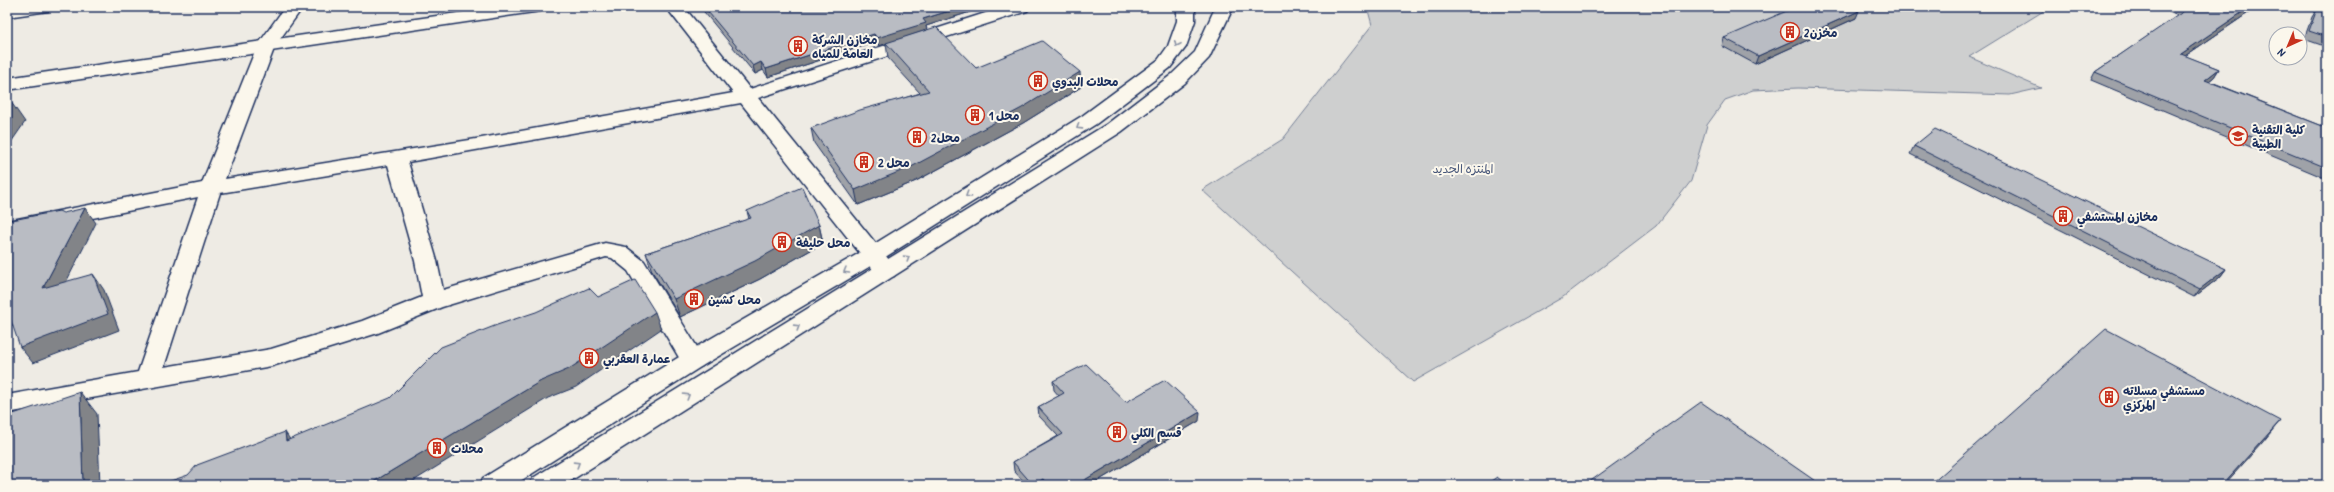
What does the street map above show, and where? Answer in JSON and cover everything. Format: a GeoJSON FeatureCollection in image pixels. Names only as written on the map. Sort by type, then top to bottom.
{"type":"FeatureCollection","features":[{"type":"Feature","properties":{"kind":"main road"},"geometry":{"type":"LineString","coordinates":[[7,12],[42,7]]}},
{"type":"Feature","properties":{"kind":"main road"},"geometry":{"type":"LineString","coordinates":[[148,380],[212,188],[270,40],[294,7]]}},
{"type":"Feature","properties":{"kind":"main road"},"geometry":{"type":"LineString","coordinates":[[7,84],[465,7]]}},
{"type":"Feature","properties":{"kind":"main road"},"geometry":{"type":"LineString","coordinates":[[7,72],[534,7]]}},
{"type":"Feature","properties":{"kind":"main road"},"geometry":{"type":"LineString","coordinates":[[675,7],[878,264]]}},
{"type":"Feature","properties":{"kind":"main road"},"geometry":{"type":"LineString","coordinates":[[7,228],[212,188],[476,145],[746,96],[1021,7]]}},
{"type":"Feature","properties":{"kind":"main road"},"geometry":{"type":"LineString","coordinates":[[1027,170],[1089,120],[1164,64],[1177,47],[1186,21],[1186,7]]}},
{"type":"Feature","properties":{"kind":"main road"},"geometry":{"type":"LineString","coordinates":[[543,485],[878,264],[1027,170],[1114,128],[1178,79],[1203,54],[1221,15],[1222,7]]}},
{"type":"Feature","properties":{"kind":"main road"},"geometry":{"type":"LineString","coordinates":[[396,157],[426,261],[434,302]]}},
{"type":"Feature","properties":{"kind":"main road"},"geometry":{"type":"LineString","coordinates":[[7,404],[272,357],[370,327],[434,302],[605,250],[618,252],[636,266],[693,360]]}},
{"type":"Feature","properties":{"kind":"main road"},"geometry":{"type":"LineString","coordinates":[[493,485],[693,360],[878,264]]}},
{"type":"Feature","properties":{"kind":"green space","name":"المنتزه الجديد"},"geometry":{"type":"Polygon","coordinates":[[[1367,7],[2050,7],[1969,57],[2041,88],[2010,95],[1798,88],[1753,90],[1725,100],[1707,125],[1691,181],[1656,226],[1563,297],[1413,382],[1202,190],[1283,139],[1372,25],[1367,7]]]}},
{"type":"Feature","properties":{"kind":"building","name":"مخازن الشركة العامة للمياه"},"geometry":{"type":"Polygon","coordinates":[[[704,7],[962,7],[923,19],[926,23],[877,38],[874,34],[766,69],[761,62],[753,66],[704,7]]]}},
{"type":"Feature","properties":{"kind":"building","name":"مخزن2"},"geometry":{"type":"Polygon","coordinates":[[[1796,7],[1851,7],[1859,11],[1758,56],[1724,38],[1796,7]]]}},
{"type":"Feature","properties":{"kind":"building","name":"كلية التقنية الطبية"},"geometry":{"type":"Polygon","coordinates":[[[2180,7],[2250,7],[2181,54],[2219,69],[2205,80],[2325,127],[2327,126],[2327,168],[2095,72],[2187,9],[2180,7]]]}},
{"type":"Feature","properties":{"kind":"building"},"geometry":{"type":"Polygon","coordinates":[[[2317,9],[2327,13],[2327,37],[2309,31],[2317,9]]]}},
{"type":"Feature","properties":{"kind":"building"},"geometry":{"type":"Polygon","coordinates":[[[936,27],[976,68],[1042,41],[1080,72],[1022,108],[913,166],[855,190],[811,128],[860,110],[929,91],[886,43],[936,27]]]}},
{"type":"Feature","properties":{"kind":"building","name":"مخازن المستشفي"},"geometry":{"type":"Polygon","coordinates":[[[1935,129],[2226,269],[2200,289],[1914,146],[1935,129]]]}},
{"type":"Feature","properties":{"kind":"building"},"geometry":{"type":"Polygon","coordinates":[[[802,187],[819,225],[755,261],[674,299],[646,253],[751,218],[747,211],[802,187]]]}},
{"type":"Feature","properties":{"kind":"building"},"geometry":{"type":"Polygon","coordinates":[[[85,208],[43,288],[93,274],[108,314],[20,347],[7,309],[7,221],[59,211],[63,213],[85,208]]]}},
{"type":"Feature","properties":{"kind":"building"},"geometry":{"type":"Polygon","coordinates":[[[635,280],[655,312],[569,369],[541,381],[368,485],[159,485],[188,475],[197,465],[285,432],[286,441],[390,398],[441,347],[497,325],[536,312],[589,288],[598,297],[635,280]]]}},
{"type":"Feature","properties":{"kind":"building","name":"مستشفي مسلاته المركزي"},"geometry":{"type":"Polygon","coordinates":[[[2106,329],[2280,421],[2222,485],[1930,485],[2106,329]]]}},
{"type":"Feature","properties":{"kind":"building","name":"قسم الكلي"},"geometry":{"type":"Polygon","coordinates":[[[1086,364],[1126,402],[1165,380],[1200,412],[1076,485],[1048,485],[1043,479],[1033,485],[1013,462],[1063,434],[1038,407],[1064,393],[1053,381],[1086,364]]]}},
{"type":"Feature","properties":{"kind":"building"},"geometry":{"type":"Polygon","coordinates":[[[80,392],[83,485],[7,485],[7,416],[80,392]]]}},
{"type":"Feature","properties":{"kind":"building"},"geometry":{"type":"Polygon","coordinates":[[[1701,402],[1821,485],[1585,485],[1701,402]]]}},
{"type":"Feature","properties":{"kind":"building"},"geometry":{"type":"Polygon","coordinates":[[[1497,477],[1507,485],[1485,485],[1497,477]]]}},
{"type":"Feature","properties":{"kind":"place","name":"مخزن2"},"geometry":{"type":"Point","coordinates":[1790,32]}},
{"type":"Feature","properties":{"kind":"place","name":"مخازن الشركة العامة للمياه"},"geometry":{"type":"Point","coordinates":[798,46]}},
{"type":"Feature","properties":{"kind":"place","name":"محلات البدوي"},"geometry":{"type":"Point","coordinates":[1038,81]}},
{"type":"Feature","properties":{"kind":"place","name":"محل 1"},"geometry":{"type":"Point","coordinates":[975,115]}},
{"type":"Feature","properties":{"kind":"place","name":"كلية التقنية الطبية"},"geometry":{"type":"Point","coordinates":[2238,136]}},
{"type":"Feature","properties":{"kind":"place","name":"محل2"},"geometry":{"type":"Point","coordinates":[917,137]}},
{"type":"Feature","properties":{"kind":"place","name":"محل 2"},"geometry":{"type":"Point","coordinates":[864,162]}},
{"type":"Feature","properties":{"kind":"place","name":"مخازن المستشفي"},"geometry":{"type":"Point","coordinates":[2063,216]}},
{"type":"Feature","properties":{"kind":"place","name":"محل حليفة"},"geometry":{"type":"Point","coordinates":[782,242]}},
{"type":"Feature","properties":{"kind":"place","name":"محل كشين"},"geometry":{"type":"Point","coordinates":[694,299]}},
{"type":"Feature","properties":{"kind":"place","name":"عمارة العقربي"},"geometry":{"type":"Point","coordinates":[589,358]}},
{"type":"Feature","properties":{"kind":"place","name":"مستشفي مسلاته المركزي"},"geometry":{"type":"Point","coordinates":[2109,397]}},
{"type":"Feature","properties":{"kind":"place","name":"قسم الكلي"},"geometry":{"type":"Point","coordinates":[1117,432]}},
{"type":"Feature","properties":{"kind":"place","name":"محلات"},"geometry":{"type":"Point","coordinates":[437,448]}}]}
